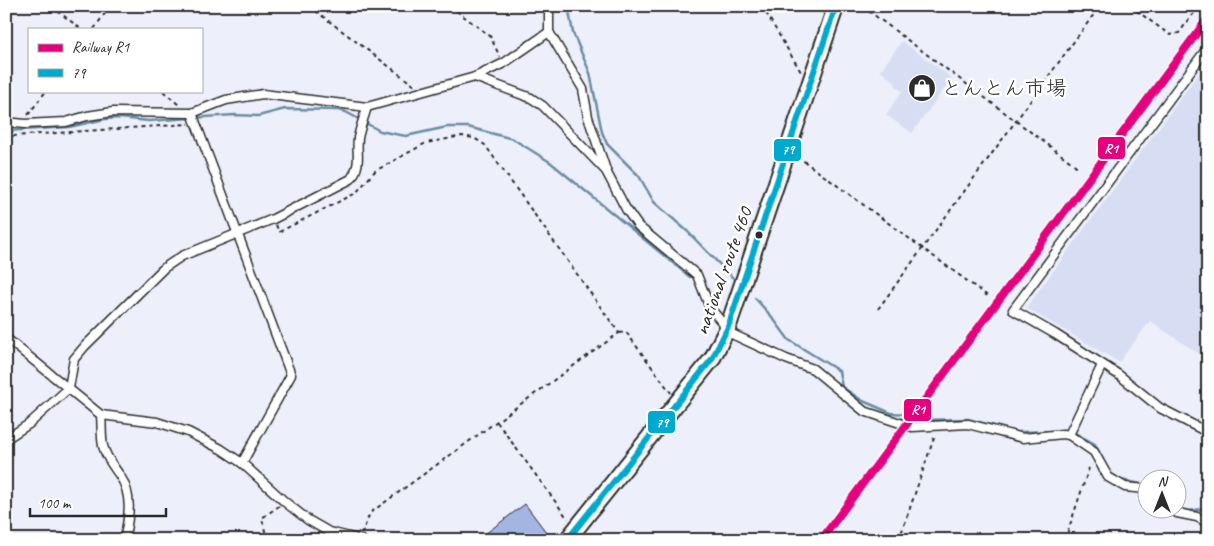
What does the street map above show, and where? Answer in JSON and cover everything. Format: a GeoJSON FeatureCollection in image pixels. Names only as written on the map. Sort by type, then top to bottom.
{"type":"FeatureCollection","features":[{"type":"Feature","properties":{"kind":"highway","name":"national route 460"},"geometry":{"type":"LineString","coordinates":[[571,535],[712,359],[728,328],[836,6]]}},
{"type":"Feature","properties":{"kind":"street"},"geometry":{"type":"LineString","coordinates":[[548,6],[549,32],[583,89],[588,117],[607,173],[626,209],[638,226],[697,275],[710,308],[732,334],[786,359],[813,369],[864,411],[912,428],[968,424],[1023,438],[1069,435],[1094,452],[1108,477],[1125,487],[1136,488]]}},
{"type":"Feature","properties":{"kind":"street"},"geometry":{"type":"LineString","coordinates":[[6,122],[25,124],[66,122],[113,112],[189,113],[226,100],[263,94],[367,107],[424,93],[475,77],[504,64],[549,32]]}},
{"type":"Feature","properties":{"kind":"street"},"geometry":{"type":"LineString","coordinates":[[1208,46],[1013,310],[1119,375],[1160,408],[1208,434]]}},
{"type":"Feature","properties":{"kind":"street"},"geometry":{"type":"LineString","coordinates":[[475,77],[531,98],[543,106],[607,173]]}},
{"type":"Feature","properties":{"kind":"street"},"geometry":{"type":"LineString","coordinates":[[6,440],[29,424],[69,388],[74,359],[164,268],[182,256],[273,219],[351,179],[356,171],[359,159],[358,139],[367,107]]}},
{"type":"Feature","properties":{"kind":"street"},"geometry":{"type":"LineString","coordinates":[[189,113],[196,124],[291,375],[242,463]]}},
{"type":"Feature","properties":{"kind":"street"},"geometry":{"type":"LineString","coordinates":[[6,338],[101,415],[157,422],[188,432],[221,449],[242,463],[285,502],[329,536],[361,539]]}},
{"type":"Feature","properties":{"kind":"street"},"geometry":{"type":"LineString","coordinates":[[1069,435],[1102,365]]}},
{"type":"Feature","properties":{"kind":"street"},"geometry":{"type":"LineString","coordinates":[[101,415],[103,446],[108,460],[126,485],[129,501],[128,526],[124,540]]}},
{"type":"Feature","properties":{"kind":"street"},"geometry":{"type":"LineString","coordinates":[[1186,515],[1197,517],[1208,523]]}},
{"type":"Feature","properties":{"kind":"path"},"geometry":{"type":"LineString","coordinates":[[51,6],[80,28]]}},
{"type":"Feature","properties":{"kind":"path"},"geometry":{"type":"LineString","coordinates":[[95,28],[110,6]]}},
{"type":"Feature","properties":{"kind":"path"},"geometry":{"type":"LineString","coordinates":[[309,6],[424,93]]}},
{"type":"Feature","properties":{"kind":"path"},"geometry":{"type":"LineString","coordinates":[[450,6],[490,36],[504,64]]}},
{"type":"Feature","properties":{"kind":"path"},"geometry":{"type":"LineString","coordinates":[[762,6],[810,87]]}},
{"type":"Feature","properties":{"kind":"path"},"geometry":{"type":"LineString","coordinates":[[862,6],[1079,168]]}},
{"type":"Feature","properties":{"kind":"path"},"geometry":{"type":"LineString","coordinates":[[878,309],[1100,6]]}},
{"type":"Feature","properties":{"kind":"path"},"geometry":{"type":"LineString","coordinates":[[1130,6],[1170,35],[1179,33],[1199,6]]}},
{"type":"Feature","properties":{"kind":"path"},"geometry":{"type":"LineString","coordinates":[[25,124],[28,115],[45,92]]}},
{"type":"Feature","properties":{"kind":"path"},"geometry":{"type":"LineString","coordinates":[[164,92],[189,113]]}},
{"type":"Feature","properties":{"kind":"path"},"geometry":{"type":"LineString","coordinates":[[6,140],[12,136],[196,124]]}},
{"type":"Feature","properties":{"kind":"path"},"geometry":{"type":"LineString","coordinates":[[273,219],[279,232],[356,193],[375,171],[426,143],[462,136],[474,138],[485,145],[619,333]]}},
{"type":"Feature","properties":{"kind":"path"},"geometry":{"type":"LineString","coordinates":[[789,150],[989,297]]}},
{"type":"Feature","properties":{"kind":"path"},"geometry":{"type":"LineString","coordinates":[[361,539],[370,513],[619,333],[626,332],[677,402]]}},
{"type":"Feature","properties":{"kind":"path"},"geometry":{"type":"LineString","coordinates":[[498,422],[571,535]]}},
{"type":"Feature","properties":{"kind":"path"},"geometry":{"type":"LineString","coordinates":[[899,540],[938,425]]}},
{"type":"Feature","properties":{"kind":"path"},"geometry":{"type":"LineString","coordinates":[[1065,540],[1089,468],[1097,459]]}},
{"type":"Feature","properties":{"kind":"path"},"geometry":{"type":"LineString","coordinates":[[267,540],[262,518],[285,502]]}},
{"type":"Feature","properties":{"kind":"shaded area","name":"とんとん市場"},"geometry":{"type":"Polygon","coordinates":[[[902,41],[952,78],[912,133],[886,115],[902,91],[895,85],[895,82],[880,71],[902,41]]]}},
{"type":"Feature","properties":{"kind":"shaded area"},"geometry":{"type":"Polygon","coordinates":[[[1208,61],[1208,360],[1150,321],[1119,362],[1026,308],[1208,61]]]}},
{"type":"Feature","properties":{"kind":"building"},"geometry":{"type":"Polygon","coordinates":[[[525,504],[552,540],[477,540],[525,504]]]}},
{"type":"Feature","properties":{"kind":"waterway"},"geometry":{"type":"LineString","coordinates":[[568,6],[573,33],[590,73],[602,132],[607,144],[639,176],[654,202],[687,231],[734,279]]}},
{"type":"Feature","properties":{"kind":"waterway"},"geometry":{"type":"LineString","coordinates":[[6,131],[69,127],[105,119],[120,118],[149,121],[234,115],[258,116],[285,109],[338,110],[346,112],[380,131],[406,136],[447,127],[468,127],[513,139],[550,162],[690,277]]}},
{"type":"Feature","properties":{"kind":"waterway"},"geometry":{"type":"LineString","coordinates":[[755,298],[789,340],[839,371],[842,387],[863,401],[891,413],[908,414],[919,420],[968,419],[1018,432],[1058,431]]}},
{"type":"Feature","properties":{"kind":"waterway"},"geometry":{"type":"LineString","coordinates":[[1075,433],[1095,444],[1109,472],[1121,480],[1136,483]]}},
{"type":"Feature","properties":{"kind":"waterway"},"geometry":{"type":"LineString","coordinates":[[1186,511],[1208,507]]}},
{"type":"Feature","properties":{"kind":"rail line","name":"R1"},"geometry":{"type":"LineString","coordinates":[[821,540],[1208,18]]}},
{"type":"Feature","properties":{"kind":"transit line","name":"79"},"geometry":{"type":"LineString","coordinates":[[567,540],[712,359],[728,327],[836,6]]}},
{"type":"Feature","properties":{"kind":"place","name":"とんとん市場"},"geometry":{"type":"Point","coordinates":[922,88]}}]}
